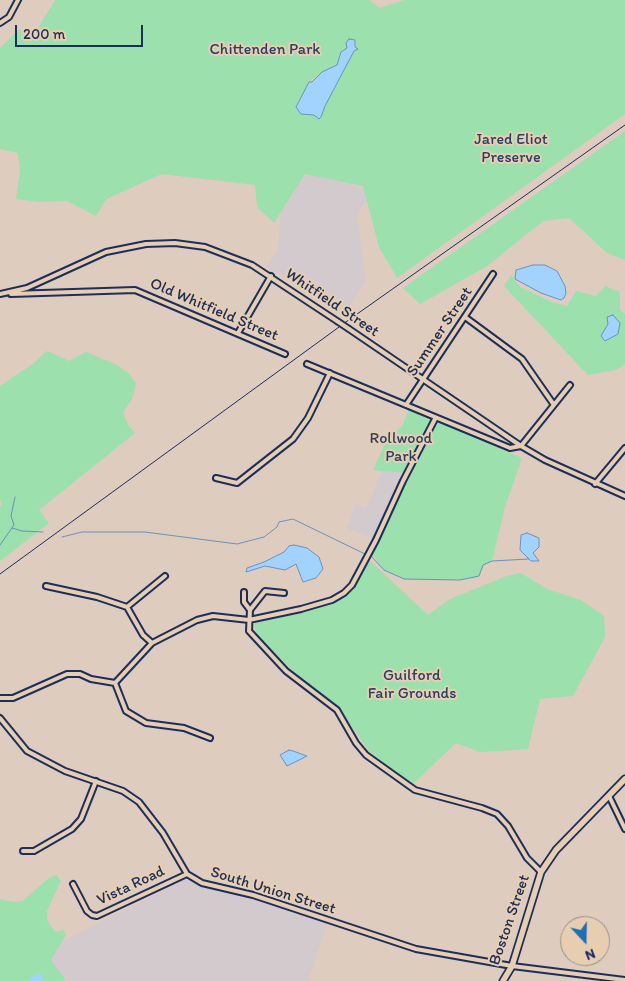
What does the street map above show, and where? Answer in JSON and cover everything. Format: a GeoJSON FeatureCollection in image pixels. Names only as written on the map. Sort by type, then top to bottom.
{"type":"FeatureCollection","features":[{"type":"Feature","properties":{"kind":"main road","name":"Boston Street"},"geometry":{"type":"LineString","coordinates":[[503,981],[512,966],[541,872],[556,850],[625,779]]}},
{"type":"Feature","properties":{"kind":"street"},"geometry":{"type":"LineString","coordinates":[[0,23],[8,17],[18,0]]}},
{"type":"Feature","properties":{"kind":"street","name":"Whitfield Street"},"geometry":{"type":"LineString","coordinates":[[0,294],[7,294],[38,283],[106,252],[160,243],[205,247],[252,265],[271,276],[422,380],[544,460],[625,496]]}},
{"type":"Feature","properties":{"kind":"street","name":"Summer Street"},"geometry":{"type":"LineString","coordinates":[[406,405],[494,274]]}},
{"type":"Feature","properties":{"kind":"street"},"geometry":{"type":"LineString","coordinates":[[238,332],[271,276]]}},
{"type":"Feature","properties":{"kind":"street"},"geometry":{"type":"LineString","coordinates":[[38,283],[42,294]]}},
{"type":"Feature","properties":{"kind":"street","name":"Old Whitfield Street"},"geometry":{"type":"LineString","coordinates":[[7,294],[134,290],[238,332],[286,354]]}},
{"type":"Feature","properties":{"kind":"street"},"geometry":{"type":"LineString","coordinates":[[466,317],[522,358],[554,405]]}},
{"type":"Feature","properties":{"kind":"street"},"geometry":{"type":"LineString","coordinates":[[307,364],[435,419],[510,448],[521,446],[570,385]]}},
{"type":"Feature","properties":{"kind":"street"},"geometry":{"type":"LineString","coordinates":[[216,478],[237,483],[294,439],[308,418],[330,373]]}},
{"type":"Feature","properties":{"kind":"street"},"geometry":{"type":"LineString","coordinates":[[115,683],[152,643],[174,630],[213,616],[249,620],[332,600],[344,594],[352,585],[435,419]]}},
{"type":"Feature","properties":{"kind":"street"},"geometry":{"type":"LineString","coordinates":[[595,484],[625,448]]}},
{"type":"Feature","properties":{"kind":"street"},"geometry":{"type":"LineString","coordinates":[[127,607],[165,576]]}},
{"type":"Feature","properties":{"kind":"street"},"geometry":{"type":"LineString","coordinates":[[46,586],[127,607],[143,634],[152,643]]}},
{"type":"Feature","properties":{"kind":"street"},"geometry":{"type":"LineString","coordinates":[[244,592],[244,602],[250,610]]}},
{"type":"Feature","properties":{"kind":"street"},"geometry":{"type":"LineString","coordinates":[[284,593],[265,592],[250,610],[249,631],[286,671],[337,710],[356,743],[366,756],[415,790],[482,808],[497,814],[508,826],[527,858],[541,872]]}},
{"type":"Feature","properties":{"kind":"street"},"geometry":{"type":"LineString","coordinates":[[0,698],[13,698],[67,674],[80,674],[91,679],[115,683]]}},
{"type":"Feature","properties":{"kind":"street"},"geometry":{"type":"LineString","coordinates":[[115,683],[126,712],[146,723],[184,728],[210,738]]}},
{"type":"Feature","properties":{"kind":"street","name":"South Union Street"},"geometry":{"type":"LineString","coordinates":[[0,718],[27,751],[65,771],[123,791],[139,802],[163,832],[187,874],[202,883],[254,895],[416,949],[512,966],[625,980]]}},
{"type":"Feature","properties":{"kind":"street"},"geometry":{"type":"LineString","coordinates":[[23,851],[34,851],[72,829],[81,819],[96,781]]}},
{"type":"Feature","properties":{"kind":"street"},"geometry":{"type":"LineString","coordinates":[[609,796],[625,828]]}},
{"type":"Feature","properties":{"kind":"street","name":"Vista Road"},"geometry":{"type":"LineString","coordinates":[[73,884],[87,911],[92,915],[98,916],[187,874]]}},
{"type":"Feature","properties":{"kind":"shaded area"},"geometry":{"type":"Polygon","coordinates":[[[314,175],[340,177],[371,194],[357,214],[366,280],[348,308],[266,267],[278,251],[280,216],[302,177],[314,175]]]}},
{"type":"Feature","properties":{"kind":"shaded area"},"geometry":{"type":"Polygon","coordinates":[[[382,471],[407,473],[376,540],[346,528],[356,504],[366,508],[382,471]]]}},
{"type":"Feature","properties":{"kind":"shaded area"},"geometry":{"type":"Polygon","coordinates":[[[190,877],[206,887],[244,894],[327,922],[308,981],[58,981],[46,961],[63,941],[190,877]]]}},
{"type":"Feature","properties":{"kind":"green space"},"geometry":{"type":"Polygon","coordinates":[[[55,0],[369,0],[380,8],[404,0],[625,0],[625,114],[397,278],[379,247],[363,186],[305,174],[274,223],[257,207],[255,185],[162,174],[106,199],[96,216],[67,201],[39,202],[16,199],[20,171],[18,153],[0,149],[0,48],[18,30],[37,30],[55,0]],[[350,39],[346,43],[347,48],[341,52],[337,65],[322,72],[309,82],[297,103],[301,114],[314,115],[325,106],[354,51],[357,49],[350,39]]]}},
{"type":"Feature","properties":{"kind":"green space"},"geometry":{"type":"Polygon","coordinates":[[[625,131],[625,260],[607,253],[569,218],[543,221],[487,266],[420,304],[403,288],[625,131]]]}},
{"type":"Feature","properties":{"kind":"green space"},"geometry":{"type":"Polygon","coordinates":[[[511,275],[520,287],[552,302],[567,306],[576,291],[596,296],[605,286],[620,292],[620,310],[625,314],[625,364],[616,370],[588,375],[504,286],[511,275]]]}},
{"type":"Feature","properties":{"kind":"green space"},"geometry":{"type":"Polygon","coordinates":[[[47,351],[69,361],[86,352],[117,365],[128,373],[136,383],[132,399],[123,412],[128,425],[135,433],[39,510],[49,523],[0,561],[0,507],[2,504],[0,500],[0,386],[34,363],[47,351]]]}},
{"type":"Feature","properties":{"kind":"green space","name":"Rollwood Park"},"geometry":{"type":"Polygon","coordinates":[[[410,407],[522,458],[505,507],[492,561],[484,565],[479,576],[476,578],[460,580],[404,579],[384,570],[375,558],[369,555],[407,473],[373,470],[388,438],[402,426],[410,407]]]}},
{"type":"Feature","properties":{"kind":"green space","name":"Guilford Fair Grounds"},"geometry":{"type":"Polygon","coordinates":[[[370,561],[428,615],[450,599],[507,576],[521,573],[547,589],[581,600],[604,616],[605,637],[573,696],[540,699],[528,749],[480,752],[456,743],[412,785],[369,751],[338,706],[293,671],[257,635],[254,624],[345,598],[370,561]]]}},
{"type":"Feature","properties":{"kind":"green space"},"geometry":{"type":"Polygon","coordinates":[[[56,875],[61,881],[47,911],[47,920],[55,932],[63,930],[66,935],[51,960],[66,981],[0,981],[0,899],[13,902],[23,901],[49,878],[56,875]]]}},
{"type":"Feature","properties":{"kind":"water"},"geometry":{"type":"Polygon","coordinates":[[[349,39],[355,40],[355,47],[358,49],[354,51],[321,117],[319,119],[314,115],[301,114],[296,107],[309,82],[312,82],[322,72],[337,65],[341,52],[347,48],[346,43],[349,39]]]}},
{"type":"Feature","properties":{"kind":"water"},"geometry":{"type":"Polygon","coordinates":[[[533,265],[545,265],[557,271],[565,286],[566,293],[564,298],[561,300],[541,293],[515,279],[516,270],[533,265]]]}},
{"type":"Feature","properties":{"kind":"water"},"geometry":{"type":"Polygon","coordinates":[[[613,315],[620,323],[618,334],[605,341],[601,336],[608,324],[607,317],[613,315]]]}},
{"type":"Feature","properties":{"kind":"water"},"geometry":{"type":"Polygon","coordinates":[[[527,533],[539,538],[539,547],[533,553],[539,561],[531,561],[520,550],[521,535],[527,533]]]}},
{"type":"Feature","properties":{"kind":"water"},"geometry":{"type":"Polygon","coordinates":[[[294,545],[307,548],[319,557],[323,569],[316,578],[303,582],[296,564],[285,570],[265,566],[246,572],[247,568],[264,562],[284,552],[289,546],[294,545]]]}},
{"type":"Feature","properties":{"kind":"water"},"geometry":{"type":"Polygon","coordinates":[[[289,750],[307,756],[287,766],[280,755],[289,750]]]}},
{"type":"Feature","properties":{"kind":"waterway"},"geometry":{"type":"LineString","coordinates":[[0,545],[14,525],[11,516],[15,497]]}},
{"type":"Feature","properties":{"kind":"waterway"},"geometry":{"type":"LineString","coordinates":[[62,537],[82,532],[145,532],[237,544],[264,537],[277,527],[279,522],[293,519],[365,554]]}},
{"type":"Feature","properties":{"kind":"waterway"},"geometry":{"type":"LineString","coordinates":[[12,528],[22,531],[43,532]]}},
{"type":"Feature","properties":{"kind":"waterway"},"geometry":{"type":"LineString","coordinates":[[371,556],[384,570],[404,579],[460,580],[479,576],[483,565],[492,561],[529,559]]}},
{"type":"Feature","properties":{"kind":"waterway"},"geometry":{"type":"LineString","coordinates":[[33,981],[39,978]]}},
{"type":"Feature","properties":{"kind":"railway"},"geometry":{"type":"LineString","coordinates":[[0,574],[350,319],[625,125]]}},
{"type":"Feature","properties":{"kind":"park label","name":"Chittenden Park"},"geometry":{"type":"Point","coordinates":[265,50]}},
{"type":"Feature","properties":{"kind":"park label","name":"Jared Eliot Preserve"},"geometry":{"type":"Point","coordinates":[511,149]}}]}
